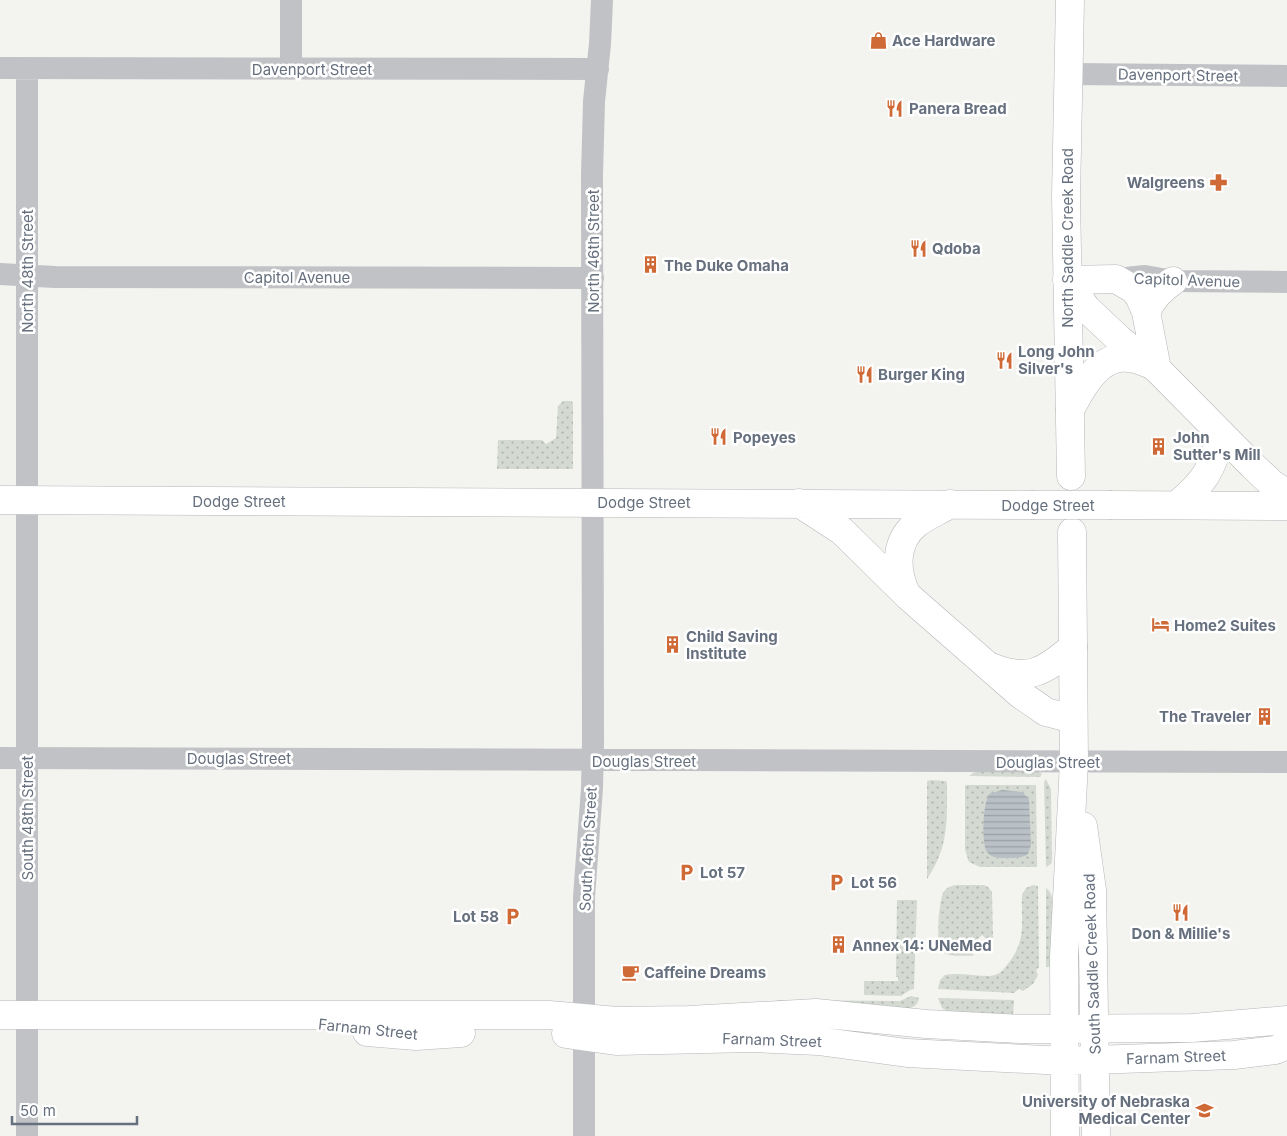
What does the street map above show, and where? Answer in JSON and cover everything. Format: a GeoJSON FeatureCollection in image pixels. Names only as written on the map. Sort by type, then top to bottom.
{"type":"FeatureCollection","features":[{"type":"Feature","properties":{"kind":"main road","name":"North Saddle Creek Road"},"geometry":{"type":"LineString","coordinates":[[1070,0],[1067,280],[1071,476]]}},
{"type":"Feature","properties":{"kind":"main road"},"geometry":{"type":"LineString","coordinates":[[1067,280],[1116,279],[1136,292],[1146,312],[1157,368]]}},
{"type":"Feature","properties":{"kind":"main road"},"geometry":{"type":"LineString","coordinates":[[1067,280],[1086,308],[1120,340],[1157,368],[1264,477],[1287,494]]}},
{"type":"Feature","properties":{"kind":"main road"},"geometry":{"type":"LineString","coordinates":[[1146,312],[1158,291],[1173,281]]}},
{"type":"Feature","properties":{"kind":"main road"},"geometry":{"type":"LineString","coordinates":[[1070,410],[1088,377],[1093,371],[1107,362],[1133,358],[1157,368]]}},
{"type":"Feature","properties":{"kind":"main road"},"geometry":{"type":"LineString","coordinates":[[1177,505],[1196,489],[1207,475],[1222,435]]}},
{"type":"Feature","properties":{"kind":"main road","name":"Dodge Street"},"geometry":{"type":"LineString","coordinates":[[0,500],[1287,506]]}},
{"type":"Feature","properties":{"kind":"main road"},"geometry":{"type":"LineString","coordinates":[[799,503],[842,532],[908,596],[985,665],[1042,709],[1058,716],[1073,719]]}},
{"type":"Feature","properties":{"kind":"main road"},"geometry":{"type":"LineString","coordinates":[[908,596],[900,579],[898,566],[899,552],[904,540],[916,524],[950,504]]}},
{"type":"Feature","properties":{"kind":"main road","name":"South Saddle Creek Road"},"geometry":{"type":"LineString","coordinates":[[1065,1136],[1064,957],[1074,762],[1072,532]]}},
{"type":"Feature","properties":{"kind":"main road"},"geometry":{"type":"LineString","coordinates":[[985,665],[1010,674],[1025,675],[1035,673],[1049,667],[1073,647]]}},
{"type":"Feature","properties":{"kind":"main road","name":"South Saddle Creek Road"},"geometry":{"type":"LineString","coordinates":[[1074,762],[1092,890],[1096,1136]]}},
{"type":"Feature","properties":{"kind":"main road","name":"Farnam Street"},"geometry":{"type":"LineString","coordinates":[[584,1028],[617,1021],[689,1020],[816,1013],[962,1027],[1064,1029],[1192,1028],[1287,1020]]}},
{"type":"Feature","properties":{"kind":"main road","name":"Farnam Street"},"geometry":{"type":"LineString","coordinates":[[0,1015],[549,1015],[616,1041],[753,1038],[809,1040],[906,1052],[1065,1061],[1234,1055],[1275,1050],[1287,1045]]}},
{"type":"Feature","properties":{"kind":"street"},"geometry":{"type":"LineString","coordinates":[[291,0],[291,69]]}},
{"type":"Feature","properties":{"kind":"street","name":"North 46th Street"},"geometry":{"type":"LineString","coordinates":[[593,502],[593,116],[602,0]]}},
{"type":"Feature","properties":{"kind":"street"},"geometry":{"type":"LineString","coordinates":[[0,68],[27,69]]}},
{"type":"Feature","properties":{"kind":"street","name":"Davenport Street"},"geometry":{"type":"LineString","coordinates":[[27,69],[598,69]]}},
{"type":"Feature","properties":{"kind":"street","name":"North 48th Street"},"geometry":{"type":"LineString","coordinates":[[27,69],[27,500]]}},
{"type":"Feature","properties":{"kind":"street","name":"Davenport Street"},"geometry":{"type":"LineString","coordinates":[[1068,74],[1287,76]]}},
{"type":"Feature","properties":{"kind":"street","name":"Capitol Avenue"},"geometry":{"type":"LineString","coordinates":[[0,274],[55,277],[593,278]]}},
{"type":"Feature","properties":{"kind":"street","name":"Capitol Avenue"},"geometry":{"type":"LineString","coordinates":[[1116,279],[1145,276],[1173,281],[1287,282]]}},
{"type":"Feature","properties":{"kind":"street","name":"South 48th Street"},"geometry":{"type":"LineString","coordinates":[[27,500],[27,1136]]}},
{"type":"Feature","properties":{"kind":"street","name":"South 46th Street"},"geometry":{"type":"LineString","coordinates":[[584,1136],[584,897],[593,760],[593,502]]}},
{"type":"Feature","properties":{"kind":"street","name":"Douglas Street"},"geometry":{"type":"LineString","coordinates":[[0,758],[1287,762]]}},
{"type":"Feature","properties":{"kind":"shaded area"},"geometry":{"type":"Polygon","coordinates":[[[563,401],[572,401],[573,405],[573,469],[497,469],[498,440],[542,440],[546,444],[556,438],[558,406],[563,401]]]}},
{"type":"Feature","properties":{"kind":"shaded area"},"geometry":{"type":"Polygon","coordinates":[[[975,772],[1039,772],[1042,774],[1040,777],[969,776],[975,772]]]}},
{"type":"Feature","properties":{"kind":"shaded area"},"geometry":{"type":"Polygon","coordinates":[[[1046,779],[1051,789],[1052,860],[1051,864],[1046,867],[1044,782],[1046,779]]]}},
{"type":"Feature","properties":{"kind":"shaded area"},"geometry":{"type":"Polygon","coordinates":[[[927,781],[946,781],[947,809],[943,844],[927,879],[927,781]]]}},
{"type":"Feature","properties":{"kind":"shaded area"},"geometry":{"type":"Polygon","coordinates":[[[965,785],[1036,785],[1037,867],[980,867],[969,862],[965,850],[965,785]]]}},
{"type":"Feature","properties":{"kind":"shaded area"},"geometry":{"type":"Polygon","coordinates":[[[1002,790],[1022,792],[1029,799],[1031,845],[1028,854],[1021,857],[994,857],[987,852],[985,847],[983,823],[987,799],[989,794],[1002,790]]]}},
{"type":"Feature","properties":{"kind":"shaded area"},"geometry":{"type":"Polygon","coordinates":[[[956,885],[984,885],[992,892],[993,938],[989,941],[982,935],[972,944],[969,941],[966,944],[974,955],[972,956],[948,955],[940,947],[938,923],[943,893],[956,885]]]}},
{"type":"Feature","properties":{"kind":"shaded area"},"geometry":{"type":"Polygon","coordinates":[[[1033,885],[1038,886],[1039,967],[1036,970],[1038,975],[1033,984],[1023,991],[1019,989],[1014,993],[938,989],[940,980],[945,975],[991,976],[1003,970],[1018,948],[1022,931],[1022,895],[1026,888],[1033,885]]]}},
{"type":"Feature","properties":{"kind":"shaded area"},"geometry":{"type":"Polygon","coordinates":[[[1046,888],[1052,897],[1053,966],[1046,967],[1046,888]]]}},
{"type":"Feature","properties":{"kind":"shaded area"},"geometry":{"type":"Polygon","coordinates":[[[897,900],[917,900],[914,989],[901,996],[864,995],[864,981],[898,981],[898,977],[896,977],[897,900]]]}},
{"type":"Feature","properties":{"kind":"shaded area"},"geometry":{"type":"Polygon","coordinates":[[[911,996],[919,998],[918,1002],[907,1009],[777,1004],[777,1000],[900,1001],[911,996]]]}},
{"type":"Feature","properties":{"kind":"shaded area"},"geometry":{"type":"Polygon","coordinates":[[[938,998],[1014,1000],[1013,1016],[950,1013],[942,1008],[938,998]]]}},
{"type":"Feature","properties":{"kind":"place","name":"Ace Hardware"},"geometry":{"type":"Point","coordinates":[878,40]}},
{"type":"Feature","properties":{"kind":"place","name":"Panera Bread"},"geometry":{"type":"Point","coordinates":[895,108]}},
{"type":"Feature","properties":{"kind":"place","name":"Walgreens"},"geometry":{"type":"Point","coordinates":[1219,182]}},
{"type":"Feature","properties":{"kind":"place","name":"Qdoba"},"geometry":{"type":"Point","coordinates":[918,248]}},
{"type":"Feature","properties":{"kind":"place","name":"The Duke Omaha"},"geometry":{"type":"Point","coordinates":[650,265]}},
{"type":"Feature","properties":{"kind":"place","name":"Long John Silver's"},"geometry":{"type":"Point","coordinates":[1004,360]}},
{"type":"Feature","properties":{"kind":"place","name":"Burger King"},"geometry":{"type":"Point","coordinates":[864,374]}},
{"type":"Feature","properties":{"kind":"place","name":"Popeyes"},"geometry":{"type":"Point","coordinates":[719,437]}},
{"type":"Feature","properties":{"kind":"place","name":"John Sutter's Mill"},"geometry":{"type":"Point","coordinates":[1159,446]}},
{"type":"Feature","properties":{"kind":"place","name":"Home2 Suites"},"geometry":{"type":"Point","coordinates":[1160,625]}},
{"type":"Feature","properties":{"kind":"place","name":"Child Saving Institute"},"geometry":{"type":"Point","coordinates":[672,645]}},
{"type":"Feature","properties":{"kind":"place","name":"The Traveler"},"geometry":{"type":"Point","coordinates":[1265,716]}},
{"type":"Feature","properties":{"kind":"place","name":"Lot 57"},"geometry":{"type":"Point","coordinates":[686,872]}},
{"type":"Feature","properties":{"kind":"place","name":"Lot 56"},"geometry":{"type":"Point","coordinates":[837,882]}},
{"type":"Feature","properties":{"kind":"place","name":"Don & Millie's"},"geometry":{"type":"Point","coordinates":[1181,912]}},
{"type":"Feature","properties":{"kind":"place","name":"Lot 58"},"geometry":{"type":"Point","coordinates":[513,916]}},
{"type":"Feature","properties":{"kind":"place","name":"Annex 14: UNeMed"},"geometry":{"type":"Point","coordinates":[838,945]}},
{"type":"Feature","properties":{"kind":"place","name":"Caffeine Dreams"},"geometry":{"type":"Point","coordinates":[630,972]}},
{"type":"Feature","properties":{"kind":"place","name":"University of Nebraska Medical Center"},"geometry":{"type":"Point","coordinates":[1204,1110]}}]}
